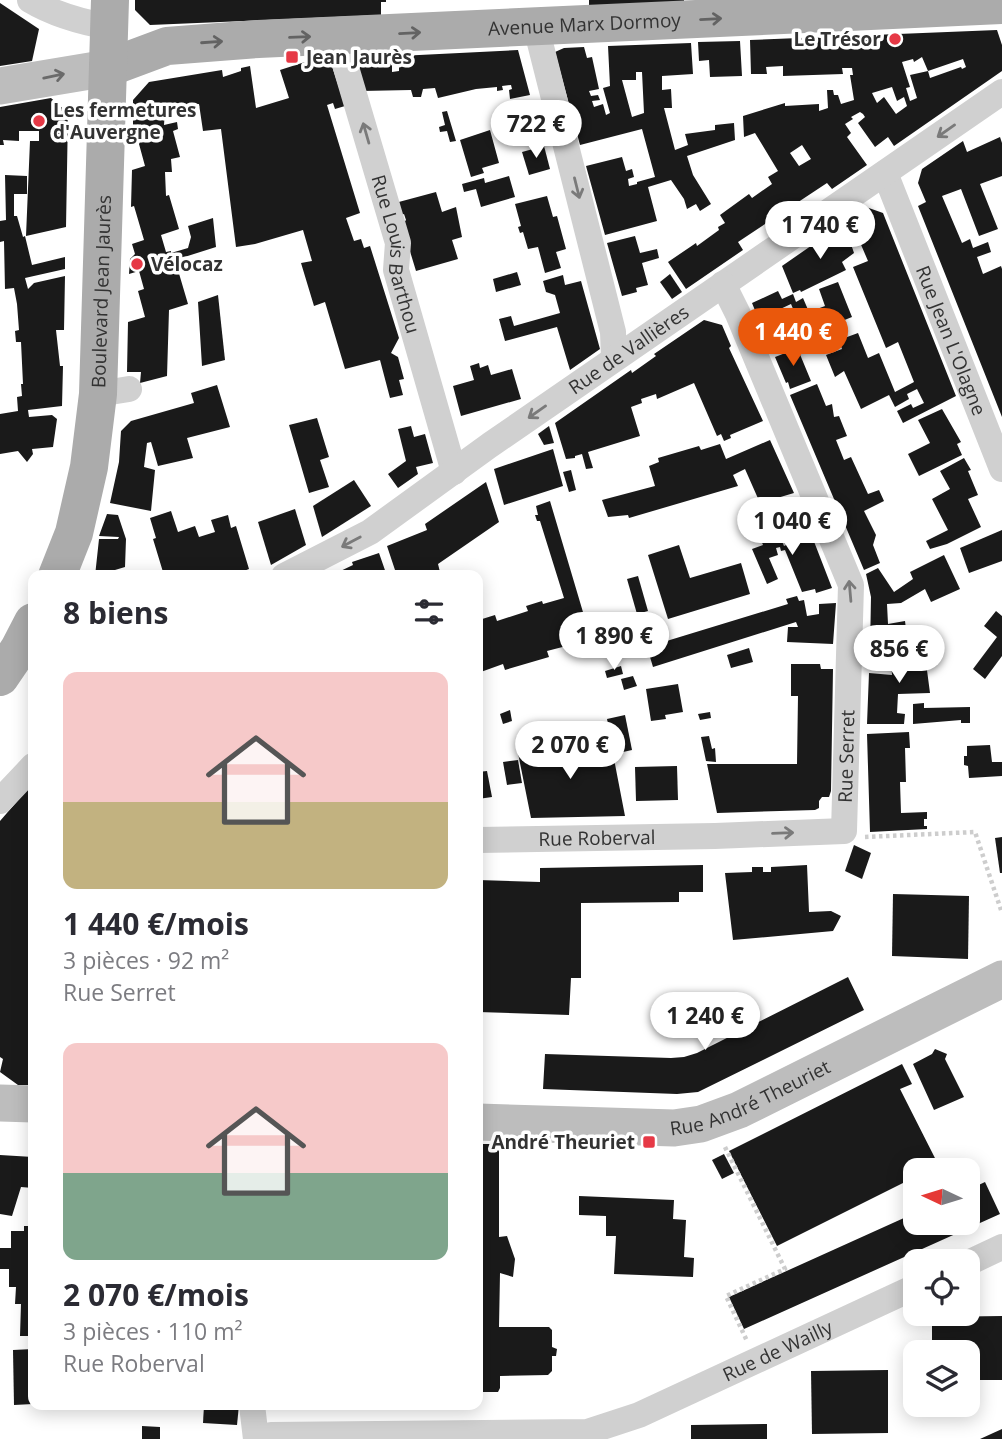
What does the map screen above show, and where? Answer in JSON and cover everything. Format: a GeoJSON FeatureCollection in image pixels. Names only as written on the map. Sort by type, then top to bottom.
{"type":"FeatureCollection","features":[{"type":"Feature","properties":{"kind":"main road","name":"Avenue Marx Dormoy"},"geometry":{"type":"LineString","coordinates":[[108,68],[167,46],[258,39],[536,27],[916,5],[1002,5]]}},
{"type":"Feature","properties":{"kind":"main road","name":"Avenue Marx Dormoy"},"geometry":{"type":"LineString","coordinates":[[110,13],[167,46]]}},
{"type":"Feature","properties":{"kind":"main road","name":"Boulevard Jean Jaurès"},"geometry":{"type":"LineString","coordinates":[[59,570],[74,533],[89,467],[113,392],[108,68],[110,13]]}},
{"type":"Feature","properties":{"kind":"street"},"geometry":{"type":"LineString","coordinates":[[30,0],[46,10],[76,20],[110,13]]}},
{"type":"Feature","properties":{"kind":"street"},"geometry":{"type":"LineString","coordinates":[[536,27],[613,332],[614,359]]}},
{"type":"Feature","properties":{"kind":"street","name":"Rue Louis Barthou"},"geometry":{"type":"LineString","coordinates":[[342,36],[342,54],[398,243],[396,270],[454,472]]}},
{"type":"Feature","properties":{"kind":"street","name":"Avenue Marx Dormoy"},"geometry":{"type":"LineString","coordinates":[[0,86],[108,68]]}},
{"type":"Feature","properties":{"kind":"street","name":"Rue de Vallières"},"geometry":{"type":"LineString","coordinates":[[296,570],[370,532],[614,359],[1002,92]]}},
{"type":"Feature","properties":{"kind":"street","name":"Rue Jean L'Olagne"},"geometry":{"type":"LineString","coordinates":[[885,173],[1002,468]]}},
{"type":"Feature","properties":{"kind":"street","name":"Rue Serret"},"geometry":{"type":"LineString","coordinates":[[715,836],[844,831],[851,585],[723,284]]}},
{"type":"Feature","properties":{"kind":"street"},"geometry":{"type":"LineString","coordinates":[[0,801],[28,771]]}},
{"type":"Feature","properties":{"kind":"street","name":"Rue Roberval"},"geometry":{"type":"LineString","coordinates":[[483,840],[715,836]]}},
{"type":"Feature","properties":{"kind":"street","name":"Rue André Theuriet"},"geometry":{"type":"LineString","coordinates":[[483,1122],[656,1129],[688,1127],[712,1121],[1002,979]]}},
{"type":"Feature","properties":{"kind":"street"},"geometry":{"type":"LineString","coordinates":[[0,1103],[28,1104]]}},
{"type":"Feature","properties":{"kind":"street"},"geometry":{"type":"LineString","coordinates":[[980,1257],[1002,1247]]}},
{"type":"Feature","properties":{"kind":"street","name":"Rue de Wailly"},"geometry":{"type":"LineString","coordinates":[[256,1439],[271,1435],[587,1432],[639,1415],[903,1293]]}},
{"type":"Feature","properties":{"kind":"street"},"geometry":{"type":"LineString","coordinates":[[253,1410],[256,1439]]}},
{"type":"Feature","properties":{"kind":"path"},"geometry":{"type":"LineString","coordinates":[[844,831],[870,838],[975,832],[1002,913]]}},
{"type":"Feature","properties":{"kind":"path"},"geometry":{"type":"LineString","coordinates":[[712,1121],[785,1269],[726,1296],[756,1361]]}},
{"type":"Feature","properties":{"kind":"building"},"geometry":{"type":"Polygon","coordinates":[[[135,0],[386,2],[381,2],[381,15],[150,25],[135,10],[135,0]]]}},
{"type":"Feature","properties":{"kind":"building"},"geometry":{"type":"Polygon","coordinates":[[[589,0],[684,0],[684,2],[589,6],[589,0]]]}},
{"type":"Feature","properties":{"kind":"building"},"geometry":{"type":"Polygon","coordinates":[[[0,3],[39,29],[32,61],[0,66],[0,3]]]}},
{"type":"Feature","properties":{"kind":"building"},"geometry":{"type":"Polygon","coordinates":[[[997,30],[1002,45],[1002,71],[894,146],[888,137],[875,147],[858,123],[865,117],[863,114],[860,112],[851,117],[853,119],[845,124],[851,133],[847,137],[867,165],[832,189],[827,183],[738,242],[743,250],[686,289],[668,262],[719,230],[718,227],[725,223],[720,215],[749,194],[752,198],[772,184],[768,177],[778,171],[755,133],[744,137],[743,116],[785,103],[785,106],[819,104],[819,111],[828,108],[827,90],[833,90],[834,95],[838,95],[841,104],[854,100],[850,75],[853,75],[852,68],[842,68],[843,74],[783,76],[783,66],[766,67],[767,74],[751,74],[750,40],[997,30]],[[922,57],[914,62],[913,59],[902,62],[910,87],[906,88],[910,101],[917,98],[910,75],[928,71],[922,57]],[[963,59],[928,71],[930,78],[966,67],[963,59]],[[892,87],[872,93],[877,103],[884,97],[896,114],[907,106],[904,97],[897,101],[892,87]],[[802,145],[790,153],[799,166],[811,159],[802,145]]]}},
{"type":"Feature","properties":{"kind":"building"},"geometry":{"type":"Polygon","coordinates":[[[740,41],[742,76],[710,77],[709,60],[699,61],[698,42],[740,41]]]}},
{"type":"Feature","properties":{"kind":"building"},"geometry":{"type":"Polygon","coordinates":[[[691,43],[693,74],[662,76],[662,90],[671,89],[672,108],[664,108],[675,150],[688,145],[685,134],[715,130],[715,125],[734,123],[735,140],[687,156],[693,175],[711,204],[700,211],[696,204],[687,209],[684,199],[671,180],[648,187],[657,221],[605,235],[586,166],[622,157],[626,171],[632,169],[634,177],[628,179],[629,186],[655,177],[642,129],[580,145],[555,52],[564,48],[584,47],[587,58],[592,57],[599,89],[589,91],[591,96],[598,95],[600,100],[592,101],[594,107],[603,104],[606,115],[610,113],[603,88],[610,86],[608,46],[691,43]],[[636,72],[636,80],[622,80],[632,117],[644,113],[642,72],[636,72]]]}},
{"type":"Feature","properties":{"kind":"building"},"geometry":{"type":"Polygon","coordinates":[[[518,50],[530,95],[510,99],[511,85],[502,86],[503,90],[497,91],[497,87],[476,89],[438,98],[435,88],[423,89],[421,97],[413,97],[411,90],[361,91],[352,58],[392,56],[392,72],[399,71],[399,56],[518,50]]]}},
{"type":"Feature","properties":{"kind":"building"},"geometry":{"type":"Polygon","coordinates":[[[330,60],[345,106],[335,109],[333,103],[327,105],[360,213],[346,218],[354,241],[361,239],[364,248],[370,246],[399,338],[391,353],[398,357],[404,379],[399,380],[403,395],[390,398],[380,360],[345,369],[325,302],[314,306],[301,263],[312,261],[303,230],[236,247],[221,129],[203,131],[199,104],[165,110],[164,125],[177,122],[178,129],[173,131],[180,157],[171,159],[172,172],[165,172],[166,196],[169,195],[179,229],[161,235],[166,252],[188,248],[191,237],[188,226],[213,218],[216,247],[175,260],[188,304],[169,310],[167,376],[140,383],[141,372],[127,372],[128,322],[145,317],[138,291],[144,289],[139,271],[129,274],[130,259],[135,254],[132,244],[144,240],[134,206],[131,207],[132,170],[145,166],[136,133],[133,134],[133,100],[149,82],[222,70],[223,77],[250,66],[256,108],[289,98],[280,70],[308,61],[309,64],[314,64],[330,60]]]}},
{"type":"Feature","properties":{"kind":"building"},"geometry":{"type":"Polygon","coordinates":[[[51,98],[68,113],[66,227],[26,236],[30,141],[39,141],[39,131],[19,131],[19,141],[3,140],[4,145],[0,145],[0,107],[51,98]]]}},
{"type":"Feature","properties":{"kind":"building"},"geometry":{"type":"Polygon","coordinates":[[[447,111],[456,141],[450,142],[447,131],[440,132],[439,127],[445,125],[442,112],[447,111]]]}},
{"type":"Feature","properties":{"kind":"building"},"geometry":{"type":"Polygon","coordinates":[[[490,130],[499,163],[482,168],[484,173],[471,177],[460,140],[490,130]]]}},
{"type":"Feature","properties":{"kind":"building"},"geometry":{"type":"Polygon","coordinates":[[[1000,137],[1002,176],[980,184],[998,229],[979,236],[961,189],[942,196],[962,243],[970,239],[973,248],[988,242],[991,252],[977,257],[983,274],[1001,266],[1002,269],[1002,417],[918,206],[926,202],[918,183],[922,169],[963,141],[967,152],[1000,137]]]}},
{"type":"Feature","properties":{"kind":"building"},"geometry":{"type":"Polygon","coordinates":[[[544,146],[550,169],[529,175],[522,152],[544,146]]]}},
{"type":"Feature","properties":{"kind":"building"},"geometry":{"type":"Polygon","coordinates":[[[5,175],[27,176],[27,194],[14,194],[14,216],[17,216],[23,237],[25,236],[32,265],[65,257],[65,269],[25,278],[28,289],[34,283],[65,276],[64,330],[56,330],[60,366],[63,366],[62,406],[28,410],[29,417],[52,415],[57,419],[53,447],[32,449],[33,454],[27,462],[18,451],[0,454],[0,414],[18,411],[17,397],[22,396],[23,384],[21,342],[16,342],[15,331],[19,330],[17,304],[14,288],[5,289],[4,241],[0,242],[0,221],[6,220],[5,175]]]}},
{"type":"Feature","properties":{"kind":"building"},"geometry":{"type":"Polygon","coordinates":[[[509,176],[515,197],[481,207],[476,189],[464,192],[462,184],[484,178],[485,183],[509,176]]]}},
{"type":"Feature","properties":{"kind":"building"},"geometry":{"type":"Polygon","coordinates":[[[436,192],[442,212],[456,207],[462,237],[452,240],[458,259],[416,271],[402,225],[406,220],[404,214],[399,216],[395,203],[436,192]]]}},
{"type":"Feature","properties":{"kind":"building"},"geometry":{"type":"Polygon","coordinates":[[[547,196],[553,217],[557,216],[566,249],[556,252],[561,268],[545,273],[538,247],[528,249],[523,232],[520,233],[518,227],[521,226],[515,204],[547,196]]]}},
{"type":"Feature","properties":{"kind":"building"},"geometry":{"type":"Polygon","coordinates":[[[866,207],[883,213],[956,396],[903,423],[897,411],[911,404],[913,408],[924,403],[917,389],[907,394],[909,399],[895,407],[889,395],[861,409],[844,371],[835,377],[826,355],[842,349],[839,340],[858,333],[868,358],[879,353],[895,392],[914,382],[898,342],[886,348],[853,267],[868,261],[850,219],[866,207]]]}},
{"type":"Feature","properties":{"kind":"building"},"geometry":{"type":"Polygon","coordinates":[[[844,223],[854,253],[842,262],[846,270],[801,292],[800,290],[793,293],[782,266],[844,223]]]}},
{"type":"Feature","properties":{"kind":"building"},"geometry":{"type":"Polygon","coordinates":[[[635,236],[640,253],[657,249],[659,258],[642,263],[648,285],[636,288],[637,292],[622,296],[607,243],[635,236]]]}},
{"type":"Feature","properties":{"kind":"building"},"geometry":{"type":"Polygon","coordinates":[[[517,272],[521,285],[496,292],[493,279],[517,272]]]}},
{"type":"Feature","properties":{"kind":"building"},"geometry":{"type":"Polygon","coordinates":[[[670,274],[682,292],[672,299],[660,282],[670,274]]]}},
{"type":"Feature","properties":{"kind":"building"},"geometry":{"type":"Polygon","coordinates":[[[563,275],[565,285],[581,281],[600,349],[570,370],[557,327],[505,341],[499,319],[511,316],[514,326],[560,313],[555,295],[546,292],[543,281],[563,275]]]}},
{"type":"Feature","properties":{"kind":"building"},"geometry":{"type":"Polygon","coordinates":[[[838,282],[852,317],[817,331],[822,346],[809,350],[806,344],[801,347],[795,333],[802,330],[791,304],[776,311],[780,322],[763,330],[752,303],[778,291],[782,299],[793,294],[796,302],[803,298],[809,312],[825,306],[819,289],[838,282]]]}},
{"type":"Feature","properties":{"kind":"building"},"geometry":{"type":"Polygon","coordinates":[[[218,295],[225,360],[202,366],[198,302],[218,295]]]}},
{"type":"Feature","properties":{"kind":"building"},"geometry":{"type":"Polygon","coordinates":[[[704,320],[722,325],[731,346],[729,348],[763,421],[730,435],[731,438],[724,441],[721,434],[717,436],[694,383],[657,399],[656,394],[641,399],[642,403],[631,407],[640,436],[588,452],[593,468],[586,469],[582,454],[566,459],[555,423],[631,370],[632,373],[656,356],[654,354],[704,320]]]}},
{"type":"Feature","properties":{"kind":"building"},"geometry":{"type":"Polygon","coordinates":[[[801,347],[803,351],[799,352],[811,381],[790,389],[775,357],[801,347]]]}},
{"type":"Feature","properties":{"kind":"building"},"geometry":{"type":"Polygon","coordinates":[[[479,363],[480,368],[488,365],[491,375],[512,369],[521,399],[461,416],[453,386],[474,380],[470,366],[479,363]]]}},
{"type":"Feature","properties":{"kind":"building"},"geometry":{"type":"Polygon","coordinates":[[[817,384],[826,406],[832,404],[834,417],[839,416],[847,436],[836,440],[844,460],[851,457],[868,494],[879,490],[884,501],[864,511],[876,535],[873,545],[880,563],[864,570],[790,395],[817,384]]]}},
{"type":"Feature","properties":{"kind":"building"},"geometry":{"type":"Polygon","coordinates":[[[217,385],[230,427],[187,438],[193,458],[158,466],[151,442],[147,443],[144,467],[155,470],[151,511],[110,503],[119,462],[121,431],[131,421],[194,403],[191,393],[217,385]]]}},
{"type":"Feature","properties":{"kind":"building"},"geometry":{"type":"Polygon","coordinates":[[[942,409],[961,442],[957,444],[962,455],[919,476],[908,454],[930,443],[918,420],[942,409]]]}},
{"type":"Feature","properties":{"kind":"building"},"geometry":{"type":"Polygon","coordinates":[[[317,418],[329,457],[320,460],[329,487],[309,493],[289,425],[317,418]]]}},
{"type":"Feature","properties":{"kind":"building"},"geometry":{"type":"Polygon","coordinates":[[[411,426],[414,437],[425,434],[433,463],[416,467],[418,474],[398,488],[388,474],[406,461],[398,429],[411,426]]]}},
{"type":"Feature","properties":{"kind":"building"},"geometry":{"type":"Polygon","coordinates":[[[549,426],[554,443],[544,445],[538,434],[549,426]]]}},
{"type":"Feature","properties":{"kind":"building"},"geometry":{"type":"Polygon","coordinates":[[[770,440],[794,493],[760,503],[745,469],[733,475],[738,486],[629,518],[628,515],[608,517],[602,500],[655,486],[649,466],[659,462],[658,458],[699,446],[701,450],[720,444],[726,459],[770,440]]]}},
{"type":"Feature","properties":{"kind":"building"},"geometry":{"type":"Polygon","coordinates":[[[553,449],[563,486],[504,505],[494,469],[553,449]]]}},
{"type":"Feature","properties":{"kind":"building"},"geometry":{"type":"Polygon","coordinates":[[[964,458],[971,470],[968,471],[978,495],[968,499],[981,527],[947,544],[930,549],[926,541],[948,530],[932,499],[950,489],[940,471],[964,458]]]}},
{"type":"Feature","properties":{"kind":"building"},"geometry":{"type":"Polygon","coordinates":[[[571,470],[576,490],[569,492],[563,472],[571,470]]]}},
{"type":"Feature","properties":{"kind":"building"},"geometry":{"type":"Polygon","coordinates":[[[354,480],[371,506],[322,537],[313,506],[354,480]]]}},
{"type":"Feature","properties":{"kind":"building"},"geometry":{"type":"Polygon","coordinates":[[[486,482],[499,522],[438,564],[440,570],[395,570],[387,546],[427,530],[425,524],[486,482]]]}},
{"type":"Feature","properties":{"kind":"building"},"geometry":{"type":"Polygon","coordinates":[[[550,501],[588,629],[588,637],[577,641],[578,643],[547,651],[549,657],[505,670],[503,664],[483,671],[483,619],[495,615],[497,621],[528,611],[526,606],[564,598],[540,521],[537,521],[535,515],[538,515],[536,506],[550,501]]]}},
{"type":"Feature","properties":{"kind":"building"},"geometry":{"type":"Polygon","coordinates":[[[295,509],[306,545],[271,565],[258,522],[295,509]]]}},
{"type":"Feature","properties":{"kind":"building"},"geometry":{"type":"Polygon","coordinates":[[[171,511],[178,532],[195,526],[199,537],[215,532],[211,520],[228,515],[231,528],[236,526],[249,569],[162,570],[150,518],[171,511]]]}},
{"type":"Feature","properties":{"kind":"building"},"geometry":{"type":"Polygon","coordinates":[[[107,514],[118,515],[126,539],[125,567],[96,570],[99,539],[119,537],[99,536],[107,514]]]}},
{"type":"Feature","properties":{"kind":"building"},"geometry":{"type":"Polygon","coordinates":[[[772,518],[784,546],[791,543],[793,538],[790,531],[808,526],[832,588],[816,593],[815,589],[802,592],[785,550],[781,551],[780,547],[776,548],[778,555],[769,558],[778,579],[767,584],[752,549],[763,545],[754,523],[772,518]]]}},
{"type":"Feature","properties":{"kind":"building"},"geometry":{"type":"Polygon","coordinates":[[[1002,530],[1002,561],[969,573],[960,548],[1002,530]]]}},
{"type":"Feature","properties":{"kind":"building"},"geometry":{"type":"Polygon","coordinates":[[[679,545],[690,578],[741,563],[750,594],[668,619],[648,555],[679,545]]]}},
{"type":"Feature","properties":{"kind":"building"},"geometry":{"type":"Polygon","coordinates":[[[379,553],[385,570],[343,570],[353,565],[352,562],[379,553]]]}},
{"type":"Feature","properties":{"kind":"building"},"geometry":{"type":"Polygon","coordinates":[[[944,555],[960,589],[931,602],[925,589],[901,603],[887,604],[888,624],[905,621],[908,645],[870,650],[871,597],[866,574],[878,568],[894,592],[913,579],[910,572],[944,555]]]}},
{"type":"Feature","properties":{"kind":"building"},"geometry":{"type":"Polygon","coordinates":[[[638,576],[648,611],[637,614],[627,579],[638,576]]]}},
{"type":"Feature","properties":{"kind":"building"},"geometry":{"type":"Polygon","coordinates":[[[797,596],[799,601],[804,600],[807,616],[819,614],[819,604],[836,603],[833,644],[787,642],[788,627],[798,627],[796,622],[653,667],[647,647],[788,604],[786,599],[797,596]]]}},
{"type":"Feature","properties":{"kind":"building"},"geometry":{"type":"Polygon","coordinates":[[[996,611],[1002,616],[1002,656],[985,679],[973,669],[997,637],[984,626],[996,611]]]}},
{"type":"Feature","properties":{"kind":"building"},"geometry":{"type":"Polygon","coordinates":[[[920,631],[938,654],[925,655],[930,693],[898,694],[897,713],[905,714],[904,724],[867,724],[869,673],[892,675],[891,658],[914,656],[913,645],[918,644],[919,637],[916,634],[920,631]]]}},
{"type":"Feature","properties":{"kind":"building"},"geometry":{"type":"Polygon","coordinates":[[[749,648],[753,662],[731,668],[727,655],[749,648]]]}},
{"type":"Feature","properties":{"kind":"building"},"geometry":{"type":"Polygon","coordinates":[[[791,664],[820,664],[821,669],[833,669],[829,797],[822,797],[819,808],[815,810],[717,813],[707,764],[797,764],[798,696],[791,696],[791,664]]]}},
{"type":"Feature","properties":{"kind":"building"},"geometry":{"type":"Polygon","coordinates":[[[621,666],[623,674],[607,678],[605,671],[621,666]]]}},
{"type":"Feature","properties":{"kind":"building"},"geometry":{"type":"Polygon","coordinates":[[[633,676],[637,686],[624,690],[621,679],[633,676]]]}},
{"type":"Feature","properties":{"kind":"building"},"geometry":{"type":"Polygon","coordinates":[[[678,684],[683,712],[665,715],[666,719],[651,721],[646,689],[678,684]]]}},
{"type":"Feature","properties":{"kind":"building"},"geometry":{"type":"Polygon","coordinates":[[[924,703],[924,708],[970,707],[970,723],[961,723],[961,720],[913,724],[913,704],[924,703]]]}},
{"type":"Feature","properties":{"kind":"building"},"geometry":{"type":"Polygon","coordinates":[[[510,710],[512,721],[503,724],[500,714],[510,710]]]}},
{"type":"Feature","properties":{"kind":"building"},"geometry":{"type":"Polygon","coordinates":[[[710,712],[711,718],[700,720],[698,714],[710,712]]]}},
{"type":"Feature","properties":{"kind":"building"},"geometry":{"type":"Polygon","coordinates":[[[625,715],[632,750],[614,754],[607,719],[625,715]]]}},
{"type":"Feature","properties":{"kind":"building"},"geometry":{"type":"Polygon","coordinates":[[[581,732],[587,764],[614,759],[625,816],[531,818],[518,753],[546,748],[545,739],[581,732]]]}},
{"type":"Feature","properties":{"kind":"building"},"geometry":{"type":"Polygon","coordinates":[[[909,732],[910,748],[905,748],[906,782],[900,782],[901,813],[927,812],[924,826],[927,826],[927,829],[870,832],[867,734],[909,732]]]}},
{"type":"Feature","properties":{"kind":"building"},"geometry":{"type":"Polygon","coordinates":[[[709,736],[712,749],[715,748],[716,762],[706,761],[701,737],[709,736]]]}},
{"type":"Feature","properties":{"kind":"building"},"geometry":{"type":"Polygon","coordinates":[[[990,745],[992,762],[1002,762],[1002,776],[969,778],[968,766],[964,765],[967,746],[990,745]]]}},
{"type":"Feature","properties":{"kind":"building"},"geometry":{"type":"Polygon","coordinates":[[[518,760],[522,783],[507,785],[503,762],[518,760]]]}},
{"type":"Feature","properties":{"kind":"building"},"geometry":{"type":"Polygon","coordinates":[[[677,766],[678,800],[636,801],[635,767],[677,766]]]}},
{"type":"Feature","properties":{"kind":"building"},"geometry":{"type":"Polygon","coordinates":[[[483,771],[487,771],[492,797],[483,798],[483,771]]]}},
{"type":"Feature","properties":{"kind":"building"},"geometry":{"type":"Polygon","coordinates":[[[28,789],[28,1085],[18,1085],[0,1072],[3,1059],[0,1057],[0,821],[28,789]]]}},
{"type":"Feature","properties":{"kind":"building"},"geometry":{"type":"Polygon","coordinates":[[[1002,837],[1002,873],[1000,873],[995,838],[1002,837]]]}},
{"type":"Feature","properties":{"kind":"building"},"geometry":{"type":"Polygon","coordinates":[[[854,845],[871,853],[862,879],[845,871],[854,845]]]}},
{"type":"Feature","properties":{"kind":"building"},"geometry":{"type":"Polygon","coordinates":[[[703,865],[703,892],[679,892],[679,902],[581,903],[581,978],[571,978],[569,1015],[483,1012],[483,880],[540,882],[540,868],[703,865]]]}},
{"type":"Feature","properties":{"kind":"building"},"geometry":{"type":"Polygon","coordinates":[[[807,865],[809,912],[831,911],[841,916],[833,931],[733,940],[725,873],[752,872],[752,867],[763,867],[763,872],[771,872],[771,867],[807,865]]]}},
{"type":"Feature","properties":{"kind":"building"},"geometry":{"type":"Polygon","coordinates":[[[893,894],[969,896],[968,959],[892,956],[893,894]]]}},
{"type":"Feature","properties":{"kind":"building"},"geometry":{"type":"Polygon","coordinates":[[[848,977],[864,1010],[698,1092],[677,1094],[543,1089],[545,1054],[684,1057],[697,1053],[848,977]]]}},
{"type":"Feature","properties":{"kind":"building"},"geometry":{"type":"Polygon","coordinates":[[[935,1049],[947,1054],[945,1059],[964,1097],[934,1110],[913,1064],[932,1054],[935,1049]]]}},
{"type":"Feature","properties":{"kind":"building"},"geometry":{"type":"Polygon","coordinates":[[[902,1064],[912,1084],[900,1089],[935,1158],[903,1158],[903,1183],[777,1246],[729,1151],[902,1064]]]}},
{"type":"Feature","properties":{"kind":"building"},"geometry":{"type":"Polygon","coordinates":[[[483,1144],[499,1144],[499,1237],[507,1236],[515,1259],[513,1277],[500,1273],[499,1327],[549,1327],[552,1330],[552,1347],[557,1349],[556,1356],[552,1356],[552,1371],[548,1375],[500,1376],[498,1392],[483,1392],[483,1144]]]}},
{"type":"Feature","properties":{"kind":"building"},"geometry":{"type":"Polygon","coordinates":[[[724,1154],[734,1173],[722,1179],[712,1160],[724,1154]]]}},
{"type":"Feature","properties":{"kind":"building"},"geometry":{"type":"Polygon","coordinates":[[[0,1155],[28,1157],[28,1188],[21,1187],[12,1216],[0,1214],[0,1155]]]}},
{"type":"Feature","properties":{"kind":"building"},"geometry":{"type":"Polygon","coordinates":[[[985,1182],[1000,1214],[980,1223],[980,1184],[985,1182]]]}},
{"type":"Feature","properties":{"kind":"building"},"geometry":{"type":"Polygon","coordinates":[[[579,1196],[674,1200],[673,1219],[686,1220],[684,1257],[694,1258],[693,1277],[614,1274],[616,1236],[606,1236],[606,1216],[579,1215],[579,1196]]]}},
{"type":"Feature","properties":{"kind":"building"},"geometry":{"type":"Polygon","coordinates":[[[903,1218],[903,1236],[951,1236],[922,1249],[903,1249],[903,1258],[744,1329],[729,1297],[903,1218]]]}},
{"type":"Feature","properties":{"kind":"building"},"geometry":{"type":"Polygon","coordinates":[[[24,1226],[28,1226],[28,1336],[20,1336],[21,1304],[15,1304],[16,1287],[9,1287],[9,1269],[0,1269],[0,1248],[11,1248],[11,1231],[24,1231],[24,1226]]]}},
{"type":"Feature","properties":{"kind":"building"},"geometry":{"type":"Polygon","coordinates":[[[980,1316],[1002,1316],[1002,1380],[980,1380],[980,1340],[932,1340],[932,1326],[980,1326],[980,1316]]]}},
{"type":"Feature","properties":{"kind":"building"},"geometry":{"type":"Polygon","coordinates":[[[28,1349],[28,1404],[14,1405],[13,1350],[28,1349]]]}},
{"type":"Feature","properties":{"kind":"building"},"geometry":{"type":"Polygon","coordinates":[[[888,1370],[888,1433],[812,1434],[811,1371],[888,1370]]]}},
{"type":"Feature","properties":{"kind":"building"},"geometry":{"type":"Polygon","coordinates":[[[204,1410],[238,1410],[237,1425],[203,1423],[204,1410]]]}},
{"type":"Feature","properties":{"kind":"building"},"geometry":{"type":"Polygon","coordinates":[[[767,1424],[767,1439],[691,1439],[691,1425],[767,1424]]]}},
{"type":"Feature","properties":{"kind":"building"},"geometry":{"type":"Polygon","coordinates":[[[142,1426],[160,1427],[160,1439],[142,1439],[142,1426]]]}},
{"type":"Feature","properties":{"kind":"building"},"geometry":{"type":"Polygon","coordinates":[[[1002,1429],[1002,1439],[980,1439],[1002,1429]]]}},
{"type":"Feature","properties":{"kind":"place","name":"Le Trésor"},"geometry":{"type":"Point","coordinates":[895,39]}},
{"type":"Feature","properties":{"kind":"place","name":"Jean Jaurès"},"geometry":{"type":"Point","coordinates":[292,57]}},
{"type":"Feature","properties":{"kind":"place","name":"Les fermetures d'Auvergne"},"geometry":{"type":"Point","coordinates":[39,121]}},
{"type":"Feature","properties":{"kind":"place","name":"Vélocaz"},"geometry":{"type":"Point","coordinates":[137,264]}},
{"type":"Feature","properties":{"kind":"place","name":"André Theuriet"},"geometry":{"type":"Point","coordinates":[649,1142]}}]}
